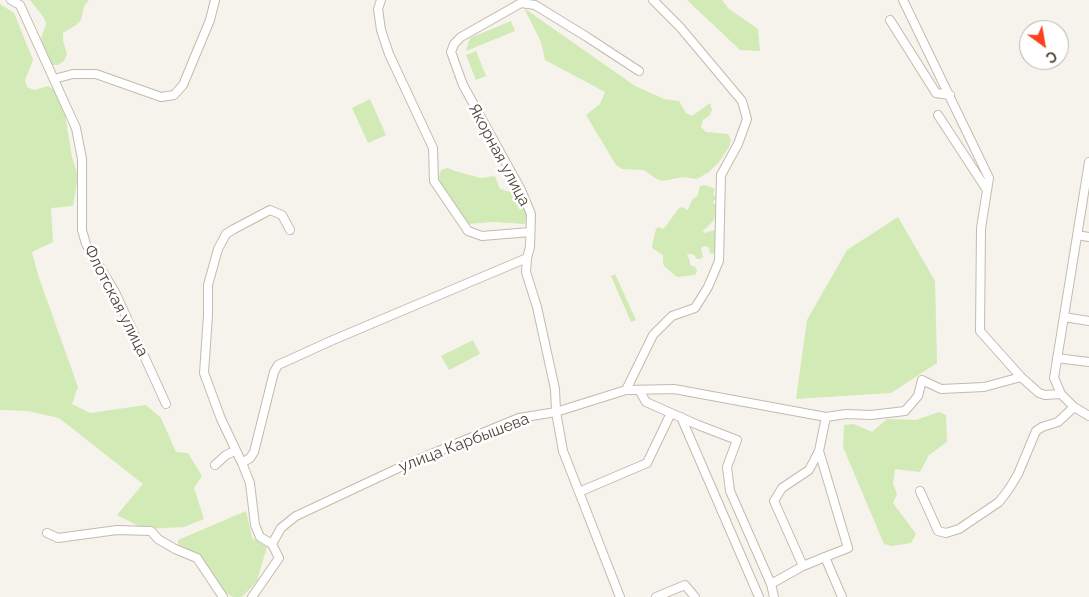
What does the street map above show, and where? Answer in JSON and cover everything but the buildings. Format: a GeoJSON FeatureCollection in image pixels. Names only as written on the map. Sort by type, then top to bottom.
{"type":"FeatureCollection","features":[{"type":"Feature","properties":{"kind":"street","name":"Флотская улица"},"geometry":{"type":"LineString","coordinates":[[11,0],[20,5],[76,128],[80,142],[82,230],[86,244],[115,292],[166,404]]}},
{"type":"Feature","properties":{"kind":"street"},"geometry":{"type":"LineString","coordinates":[[54,79],[74,74],[96,74],[161,97],[174,95],[183,85],[210,20],[215,0]]}},
{"type":"Feature","properties":{"kind":"street"},"geometry":{"type":"LineString","coordinates":[[381,0],[378,8],[381,30],[389,54],[433,148],[434,181],[468,231],[482,236],[530,232]]}},
{"type":"Feature","properties":{"kind":"street"},"geometry":{"type":"LineString","coordinates":[[626,390],[653,335],[672,316],[695,308],[708,287],[719,261],[721,175],[738,144],[747,118],[742,101],[680,27],[653,0]]}},
{"type":"Feature","properties":{"kind":"street"},"geometry":{"type":"LineString","coordinates":[[903,0],[989,178],[981,228],[980,331],[1021,377],[1039,393],[1045,395],[1061,394]]}},
{"type":"Feature","properties":{"kind":"street","name":"Якорная улица"},"geometry":{"type":"LineString","coordinates":[[620,597],[562,451],[556,412],[555,389],[539,316],[526,272],[530,247],[530,214],[521,190],[463,85],[451,52],[454,44],[461,37],[521,3],[534,5],[588,37],[639,72]]}},
{"type":"Feature","properties":{"kind":"street"},"geometry":{"type":"LineString","coordinates":[[890,20],[936,93],[950,95]]}},
{"type":"Feature","properties":{"kind":"street"},"geometry":{"type":"LineString","coordinates":[[938,115],[987,190]]}},
{"type":"Feature","properties":{"kind":"street"},"geometry":{"type":"LineString","coordinates":[[1089,162],[1054,378],[1061,394],[1074,407],[1089,416]]}},
{"type":"Feature","properties":{"kind":"street"},"geometry":{"type":"LineString","coordinates":[[252,597],[279,558],[272,544],[260,537],[255,525],[250,484],[242,462],[221,419],[204,373],[208,285],[218,249],[226,234],[270,210],[282,215],[290,230]]}},
{"type":"Feature","properties":{"kind":"street"},"geometry":{"type":"LineString","coordinates":[[1077,235],[1089,237]]}},
{"type":"Feature","properties":{"kind":"street"},"geometry":{"type":"LineString","coordinates":[[242,462],[250,458],[254,452],[274,372],[278,365],[527,258]]}},
{"type":"Feature","properties":{"kind":"street"},"geometry":{"type":"LineString","coordinates":[[1064,317],[1089,321]]}},
{"type":"Feature","properties":{"kind":"street"},"geometry":{"type":"LineString","coordinates":[[1057,358],[1089,362]]}},
{"type":"Feature","properties":{"kind":"street","name":"улица Карбышева"},"geometry":{"type":"LineString","coordinates":[[272,544],[281,528],[296,516],[407,464],[518,418],[556,412],[626,390],[674,389],[826,417],[846,414],[871,415],[904,410],[918,396],[922,380],[940,389],[984,387],[1021,377]]}},
{"type":"Feature","properties":{"kind":"street"},"geometry":{"type":"LineString","coordinates":[[639,390],[646,402],[737,440],[727,467],[730,491],[772,584],[774,597]]}},
{"type":"Feature","properties":{"kind":"street"},"geometry":{"type":"LineString","coordinates":[[920,491],[938,531],[946,533],[959,528],[998,502],[1009,488],[1018,474],[1036,430],[1058,422],[1074,407]]}},
{"type":"Feature","properties":{"kind":"street"},"geometry":{"type":"LineString","coordinates":[[579,492],[647,463],[671,413]]}},
{"type":"Feature","properties":{"kind":"street"},"geometry":{"type":"LineString","coordinates":[[681,417],[759,597]]}},
{"type":"Feature","properties":{"kind":"street"},"geometry":{"type":"LineString","coordinates":[[803,566],[774,501],[782,488],[809,470],[819,452],[826,417]]}},
{"type":"Feature","properties":{"kind":"street"},"geometry":{"type":"LineString","coordinates":[[215,465],[235,451]]}},
{"type":"Feature","properties":{"kind":"street"},"geometry":{"type":"LineString","coordinates":[[772,584],[803,566],[848,548],[819,452]]}},
{"type":"Feature","properties":{"kind":"street"},"geometry":{"type":"LineString","coordinates":[[47,533],[58,538],[116,530],[151,532],[158,539],[197,558],[223,597]]}},
{"type":"Feature","properties":{"kind":"street"},"geometry":{"type":"LineString","coordinates":[[825,557],[842,597]]}},
{"type":"Feature","properties":{"kind":"street"},"geometry":{"type":"LineString","coordinates":[[656,597],[685,585],[695,597]]}},
{"type":"Feature","properties":{"kind":"green space"},"geometry":{"type":"Polygon","coordinates":[[[30,0],[89,0],[84,6],[81,20],[63,33],[67,54],[64,61],[58,65],[51,65],[48,59],[41,38],[46,24],[44,18],[30,0]]]}},
{"type":"Feature","properties":{"kind":"green space"},"geometry":{"type":"Polygon","coordinates":[[[687,0],[722,0],[729,9],[758,29],[760,51],[740,50],[687,0]]]}},
{"type":"Feature","properties":{"kind":"green space"},"geometry":{"type":"Polygon","coordinates":[[[0,4],[14,13],[33,60],[25,80],[27,87],[34,90],[48,86],[54,90],[65,115],[72,157],[78,176],[73,206],[51,208],[53,242],[32,252],[39,278],[78,387],[72,404],[90,413],[146,405],[161,418],[176,452],[188,453],[202,476],[194,488],[204,519],[184,527],[144,529],[117,515],[143,484],[59,418],[28,411],[0,410],[0,4]]]}},
{"type":"Feature","properties":{"kind":"green space"},"geometry":{"type":"Polygon","coordinates":[[[524,8],[635,86],[664,99],[679,101],[686,113],[692,116],[710,103],[712,110],[709,116],[703,120],[701,127],[706,132],[728,134],[731,140],[729,147],[719,162],[709,172],[697,179],[683,177],[662,181],[644,170],[622,169],[616,165],[586,115],[600,104],[605,92],[545,60],[541,42],[524,8]]]}},
{"type":"Feature","properties":{"kind":"green space"},"geometry":{"type":"Polygon","coordinates":[[[511,21],[515,31],[466,51],[470,38],[511,21]]]}},
{"type":"Feature","properties":{"kind":"green space"},"geometry":{"type":"Polygon","coordinates":[[[476,51],[486,76],[476,80],[466,55],[476,51]]]}},
{"type":"Feature","properties":{"kind":"green space"},"geometry":{"type":"Polygon","coordinates":[[[370,99],[386,135],[368,143],[352,108],[370,99]]]}},
{"type":"Feature","properties":{"kind":"green space"},"geometry":{"type":"Polygon","coordinates":[[[448,168],[481,178],[495,176],[500,189],[521,195],[527,214],[525,224],[493,222],[469,224],[457,213],[440,183],[441,170],[448,168]]]}},
{"type":"Feature","properties":{"kind":"green space"},"geometry":{"type":"Polygon","coordinates":[[[704,185],[715,190],[713,194],[716,197],[713,203],[716,205],[714,220],[703,231],[704,233],[718,229],[716,254],[710,253],[709,247],[704,246],[701,248],[703,257],[700,259],[697,259],[693,254],[687,254],[690,265],[695,267],[697,271],[695,275],[677,277],[664,266],[663,255],[652,248],[656,229],[659,227],[663,229],[678,209],[682,207],[688,210],[692,200],[698,195],[700,186],[704,185]]]}},
{"type":"Feature","properties":{"kind":"green space"},"geometry":{"type":"Polygon","coordinates":[[[898,217],[935,281],[937,363],[891,393],[796,399],[807,320],[847,250],[898,217]]]}},
{"type":"Feature","properties":{"kind":"green space"},"geometry":{"type":"Polygon","coordinates":[[[615,274],[636,320],[631,322],[611,276],[615,274]]]}},
{"type":"Feature","properties":{"kind":"green space"},"geometry":{"type":"Polygon","coordinates":[[[473,340],[480,354],[449,370],[441,356],[473,340]]]}},
{"type":"Feature","properties":{"kind":"green space"},"geometry":{"type":"Polygon","coordinates":[[[939,412],[946,415],[947,442],[929,455],[920,472],[895,469],[893,484],[897,494],[893,503],[916,534],[911,543],[892,546],[884,544],[843,447],[844,425],[854,424],[872,432],[887,419],[916,420],[939,412]]]}},
{"type":"Feature","properties":{"kind":"green space"},"geometry":{"type":"Polygon","coordinates":[[[246,511],[252,538],[267,547],[257,581],[242,597],[233,597],[219,589],[199,558],[178,545],[178,540],[246,511]]]}}]}
